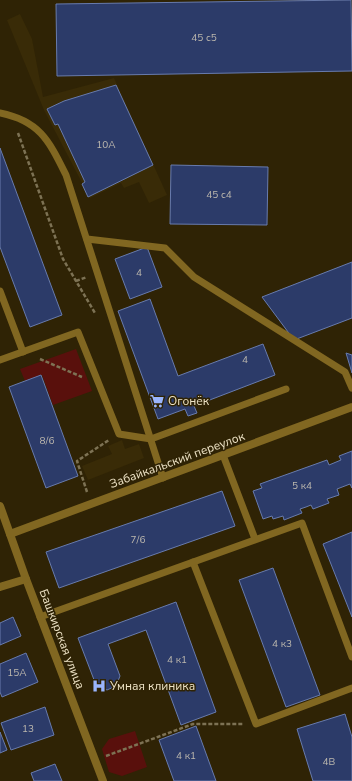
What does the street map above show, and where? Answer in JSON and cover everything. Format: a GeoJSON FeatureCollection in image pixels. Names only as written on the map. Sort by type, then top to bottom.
{"type":"FeatureCollection","features":[{"type":"Feature","properties":{"kind":"street","name":"Забайкальский переулок"},"geometry":{"type":"LineString","coordinates":[[10,534],[352,407]]}},
{"type":"Feature","properties":{"kind":"street","name":"Башкирская улица"},"geometry":{"type":"LineString","coordinates":[[0,506],[102,781]]}},
{"type":"Feature","properties":{"kind":"street"},"geometry":{"type":"LineString","coordinates":[[0,587],[26,579]]}},
{"type":"Feature","properties":{"kind":"lane"},"geometry":{"type":"LineString","coordinates":[[0,113],[31,123],[51,144],[66,174],[163,478]]}},
{"type":"Feature","properties":{"kind":"lane"},"geometry":{"type":"LineString","coordinates":[[87,239],[165,248],[194,276],[345,372],[352,388]]}},
{"type":"Feature","properties":{"kind":"lane"},"geometry":{"type":"LineString","coordinates":[[0,292],[22,352]]}},
{"type":"Feature","properties":{"kind":"lane"},"geometry":{"type":"LineString","coordinates":[[0,360],[78,332],[119,434],[151,439],[286,389]]}},
{"type":"Feature","properties":{"kind":"lane"},"geometry":{"type":"LineString","coordinates":[[223,455],[255,539]]}},
{"type":"Feature","properties":{"kind":"lane"},"geometry":{"type":"LineString","coordinates":[[40,617],[302,523],[352,657]]}},
{"type":"Feature","properties":{"kind":"lane"},"geometry":{"type":"LineString","coordinates":[[193,562],[256,724],[352,688]]}},
{"type":"Feature","properties":{"kind":"path"},"geometry":{"type":"LineString","coordinates":[[12,117],[63,259],[98,317]]}},
{"type":"Feature","properties":{"kind":"path"},"geometry":{"type":"LineString","coordinates":[[22,352],[100,386]]}},
{"type":"Feature","properties":{"kind":"path"},"geometry":{"type":"LineString","coordinates":[[91,504],[77,461],[119,434]]}},
{"type":"Feature","properties":{"kind":"path"},"geometry":{"type":"LineString","coordinates":[[94,760],[193,724],[256,724]]}},
{"type":"Feature","properties":{"kind":"shaded area"},"geometry":{"type":"Polygon","coordinates":[[[20,14],[32,39],[43,97],[114,78],[167,195],[149,203],[139,182],[124,188],[121,183],[90,198],[44,110],[7,20],[20,14]]]}},
{"type":"Feature","properties":{"kind":"shaded area"},"geometry":{"type":"Polygon","coordinates":[[[76,349],[92,391],[53,405],[42,375],[25,381],[20,369],[76,349]]]}},
{"type":"Feature","properties":{"kind":"shaded area"},"geometry":{"type":"Polygon","coordinates":[[[122,440],[125,449],[139,444],[144,458],[88,480],[82,466],[112,454],[108,446],[122,440]]]}},
{"type":"Feature","properties":{"kind":"shaded area"},"geometry":{"type":"Polygon","coordinates":[[[135,731],[147,767],[122,776],[109,772],[102,749],[109,739],[135,731]]]}},
{"type":"Feature","properties":{"kind":"building"},"geometry":{"type":"Polygon","coordinates":[[[351,0],[352,71],[57,76],[56,4],[351,0]]]}},
{"type":"Feature","properties":{"kind":"building"},"geometry":{"type":"Polygon","coordinates":[[[116,85],[153,165],[88,197],[82,184],[85,182],[58,124],[55,125],[47,109],[64,101],[116,85]]]}},
{"type":"Feature","properties":{"kind":"building"},"geometry":{"type":"Polygon","coordinates":[[[0,148],[62,315],[30,327],[0,247],[0,148]]]}},
{"type":"Feature","properties":{"kind":"building"},"geometry":{"type":"Polygon","coordinates":[[[171,165],[268,167],[267,225],[170,224],[171,165]]]}},
{"type":"Feature","properties":{"kind":"building"},"geometry":{"type":"Polygon","coordinates":[[[147,247],[162,287],[130,299],[115,259],[147,247]]]}},
{"type":"Feature","properties":{"kind":"building"},"geometry":{"type":"Polygon","coordinates":[[[352,262],[352,318],[294,340],[262,297],[352,262]]]}},
{"type":"Feature","properties":{"kind":"building"},"geometry":{"type":"Polygon","coordinates":[[[150,299],[178,376],[263,344],[275,375],[194,406],[197,413],[188,416],[185,409],[158,419],[118,311],[150,299]]]}},
{"type":"Feature","properties":{"kind":"building"},"geometry":{"type":"Polygon","coordinates":[[[346,353],[352,355],[352,373],[346,353]]]}},
{"type":"Feature","properties":{"kind":"building"},"geometry":{"type":"Polygon","coordinates":[[[41,375],[78,476],[46,488],[9,387],[41,375]]]}},
{"type":"Feature","properties":{"kind":"building"},"geometry":{"type":"Polygon","coordinates":[[[352,451],[352,488],[350,484],[337,489],[339,495],[327,499],[329,503],[313,509],[311,505],[300,509],[302,513],[284,520],[283,516],[273,519],[272,516],[263,519],[253,491],[262,488],[260,484],[327,460],[329,465],[341,460],[339,456],[352,451]]]}},
{"type":"Feature","properties":{"kind":"building"},"geometry":{"type":"Polygon","coordinates":[[[222,491],[235,526],[59,588],[46,552],[222,491]]]}},
{"type":"Feature","properties":{"kind":"building"},"geometry":{"type":"Polygon","coordinates":[[[352,532],[352,617],[323,544],[352,532]]]}},
{"type":"Feature","properties":{"kind":"building"},"geometry":{"type":"Polygon","coordinates":[[[273,568],[320,695],[286,707],[239,580],[273,568]]]}},
{"type":"Feature","properties":{"kind":"building"},"geometry":{"type":"Polygon","coordinates":[[[176,602],[216,712],[181,725],[146,630],[108,644],[120,676],[116,686],[107,690],[96,685],[78,638],[176,602]]]}},
{"type":"Feature","properties":{"kind":"building"},"geometry":{"type":"Polygon","coordinates":[[[13,617],[21,636],[0,645],[0,623],[13,617]]]}},
{"type":"Feature","properties":{"kind":"building"},"geometry":{"type":"Polygon","coordinates":[[[26,653],[38,682],[2,697],[0,692],[0,664],[26,653]]]}},
{"type":"Feature","properties":{"kind":"building"},"geometry":{"type":"Polygon","coordinates":[[[45,707],[54,735],[11,750],[1,723],[45,707]]]}},
{"type":"Feature","properties":{"kind":"building"},"geometry":{"type":"Polygon","coordinates":[[[345,714],[352,737],[352,781],[313,781],[297,729],[345,714]]]}},
{"type":"Feature","properties":{"kind":"building"},"geometry":{"type":"Polygon","coordinates":[[[196,726],[216,781],[174,781],[159,740],[196,726]]]}},
{"type":"Feature","properties":{"kind":"building"},"geometry":{"type":"Polygon","coordinates":[[[0,732],[7,750],[0,753],[0,732]]]}},
{"type":"Feature","properties":{"kind":"building"},"geometry":{"type":"Polygon","coordinates":[[[55,764],[62,781],[34,781],[31,773],[55,764]]]}},
{"type":"Feature","properties":{"kind":"place","name":"Огонёк"},"geometry":{"type":"Point","coordinates":[157,401]}},
{"type":"Feature","properties":{"kind":"place","name":"Умная клиника"},"geometry":{"type":"Point","coordinates":[99,686]}}]}
